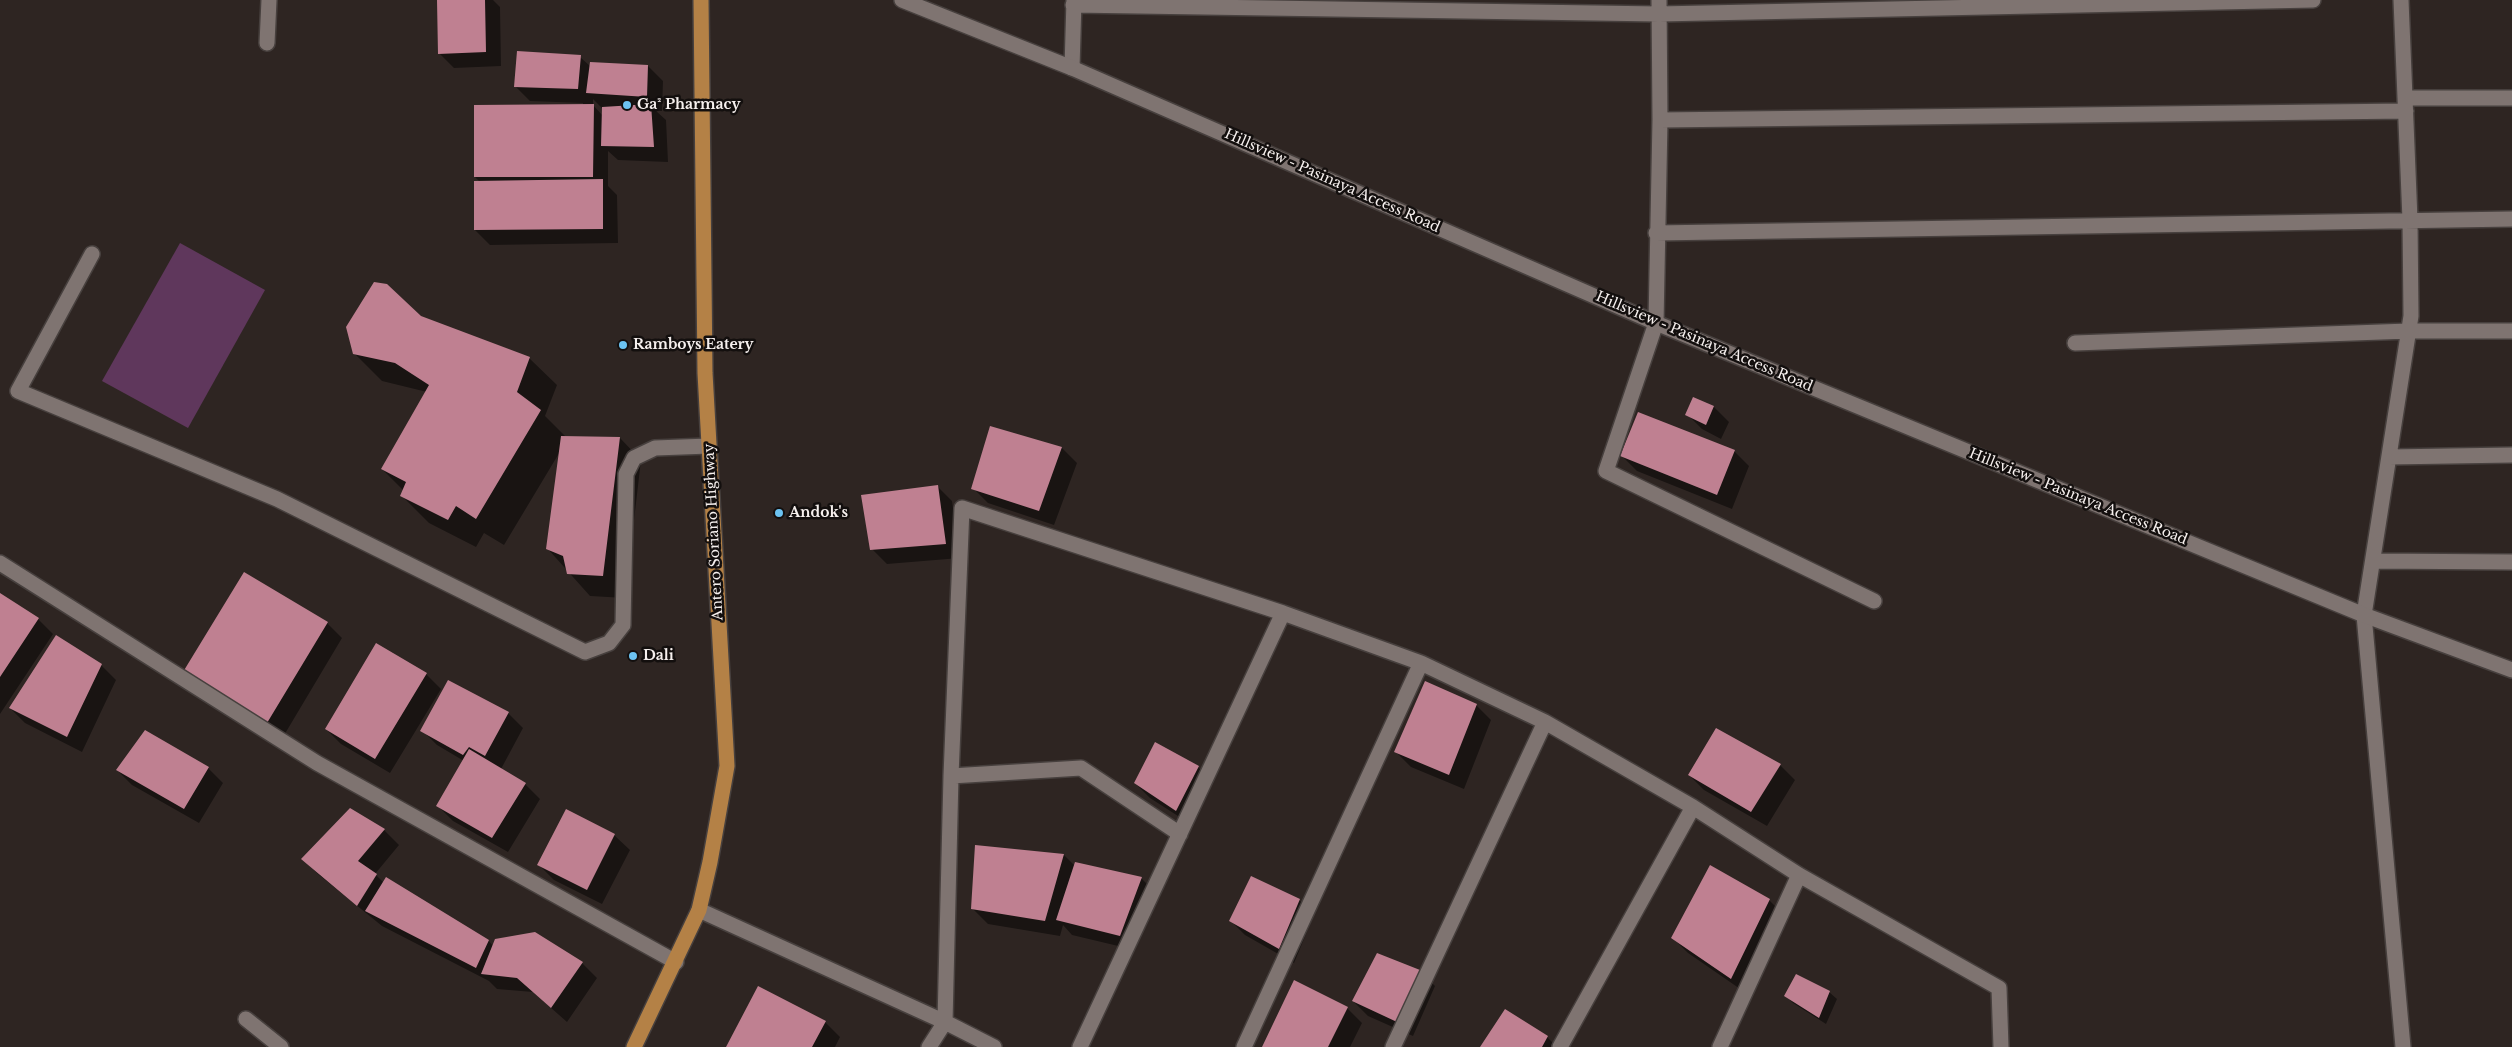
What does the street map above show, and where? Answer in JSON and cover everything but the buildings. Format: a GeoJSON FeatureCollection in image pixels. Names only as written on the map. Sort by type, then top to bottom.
{"type":"FeatureCollection","features":[{"type":"Feature","properties":{"kind":"main road","name":"Antero Soriano Highway"},"geometry":{"type":"LineString","coordinates":[[634,1047],[676,962],[699,910],[710,862],[727,766],[705,373],[701,0]]}},
{"type":"Feature","properties":{"kind":"street"},"geometry":{"type":"LineString","coordinates":[[267,43],[269,0]]}},
{"type":"Feature","properties":{"kind":"street","name":"Hillsview - Pasinaya Access Road"},"geometry":{"type":"LineString","coordinates":[[902,0],[1072,68],[1656,323],[2364,615],[2512,670]]}},
{"type":"Feature","properties":{"kind":"street"},"geometry":{"type":"LineString","coordinates":[[1072,68],[1074,3],[1659,7],[2313,0]]}},
{"type":"Feature","properties":{"kind":"street"},"geometry":{"type":"LineString","coordinates":[[2401,0],[2410,220],[2411,316],[2364,615],[2402,1047]]}},
{"type":"Feature","properties":{"kind":"street"},"geometry":{"type":"LineString","coordinates":[[1659,7],[1660,120],[1656,233],[1656,323],[1606,471],[1874,601]]}},
{"type":"Feature","properties":{"kind":"street"},"geometry":{"type":"LineString","coordinates":[[1660,120],[2406,105],[2512,98]]}},
{"type":"Feature","properties":{"kind":"street"},"geometry":{"type":"LineString","coordinates":[[1656,233],[2512,219]]}},
{"type":"Feature","properties":{"kind":"street"},"geometry":{"type":"LineString","coordinates":[[92,254],[18,391],[277,500],[584,652],[609,643],[623,625],[626,474],[634,458],[655,448],[708,446]]}},
{"type":"Feature","properties":{"kind":"street"},"geometry":{"type":"LineString","coordinates":[[2075,343],[2409,331],[2512,331]]}},
{"type":"Feature","properties":{"kind":"street"},"geometry":{"type":"LineString","coordinates":[[2389,457],[2512,454]]}},
{"type":"Feature","properties":{"kind":"street"},"geometry":{"type":"LineString","coordinates":[[929,1047],[945,1022],[951,776],[962,508],[1282,613],[1421,663],[1545,722],[1693,807],[1799,874],[1999,988],[2000,1047]]}},
{"type":"Feature","properties":{"kind":"street"},"geometry":{"type":"LineString","coordinates":[[2373,561],[2512,562]]}},
{"type":"Feature","properties":{"kind":"street"},"geometry":{"type":"LineString","coordinates":[[0,563],[317,763],[676,962]]}},
{"type":"Feature","properties":{"kind":"street"},"geometry":{"type":"LineString","coordinates":[[1080,1047],[1282,613]]}},
{"type":"Feature","properties":{"kind":"street"},"geometry":{"type":"LineString","coordinates":[[1244,1047],[1421,663]]}},
{"type":"Feature","properties":{"kind":"street"},"geometry":{"type":"LineString","coordinates":[[1393,1047],[1545,722]]}},
{"type":"Feature","properties":{"kind":"street"},"geometry":{"type":"LineString","coordinates":[[951,776],[1081,768],[1180,834]]}},
{"type":"Feature","properties":{"kind":"street"},"geometry":{"type":"LineString","coordinates":[[1560,1047],[1693,807]]}},
{"type":"Feature","properties":{"kind":"street"},"geometry":{"type":"LineString","coordinates":[[1720,1047],[1799,874]]}},
{"type":"Feature","properties":{"kind":"street"},"geometry":{"type":"LineString","coordinates":[[699,910],[945,1022],[994,1047]]}},
{"type":"Feature","properties":{"kind":"street"},"geometry":{"type":"LineString","coordinates":[[246,1019],[281,1047]]}},
{"type":"Feature","properties":{"kind":"shaded area"},"geometry":{"type":"Polygon","coordinates":[[[180,243],[265,290],[188,428],[102,381],[180,243]]]}},
{"type":"Feature","properties":{"kind":"place","name":"Ga² Pharmacy"},"geometry":{"type":"Point","coordinates":[627,105]}},
{"type":"Feature","properties":{"kind":"place","name":"Ramboys Eatery"},"geometry":{"type":"Point","coordinates":[623,345]}},
{"type":"Feature","properties":{"kind":"place","name":"Andok's"},"geometry":{"type":"Point","coordinates":[779,513]}},
{"type":"Feature","properties":{"kind":"place","name":"Dali"},"geometry":{"type":"Point","coordinates":[633,656]}}]}
